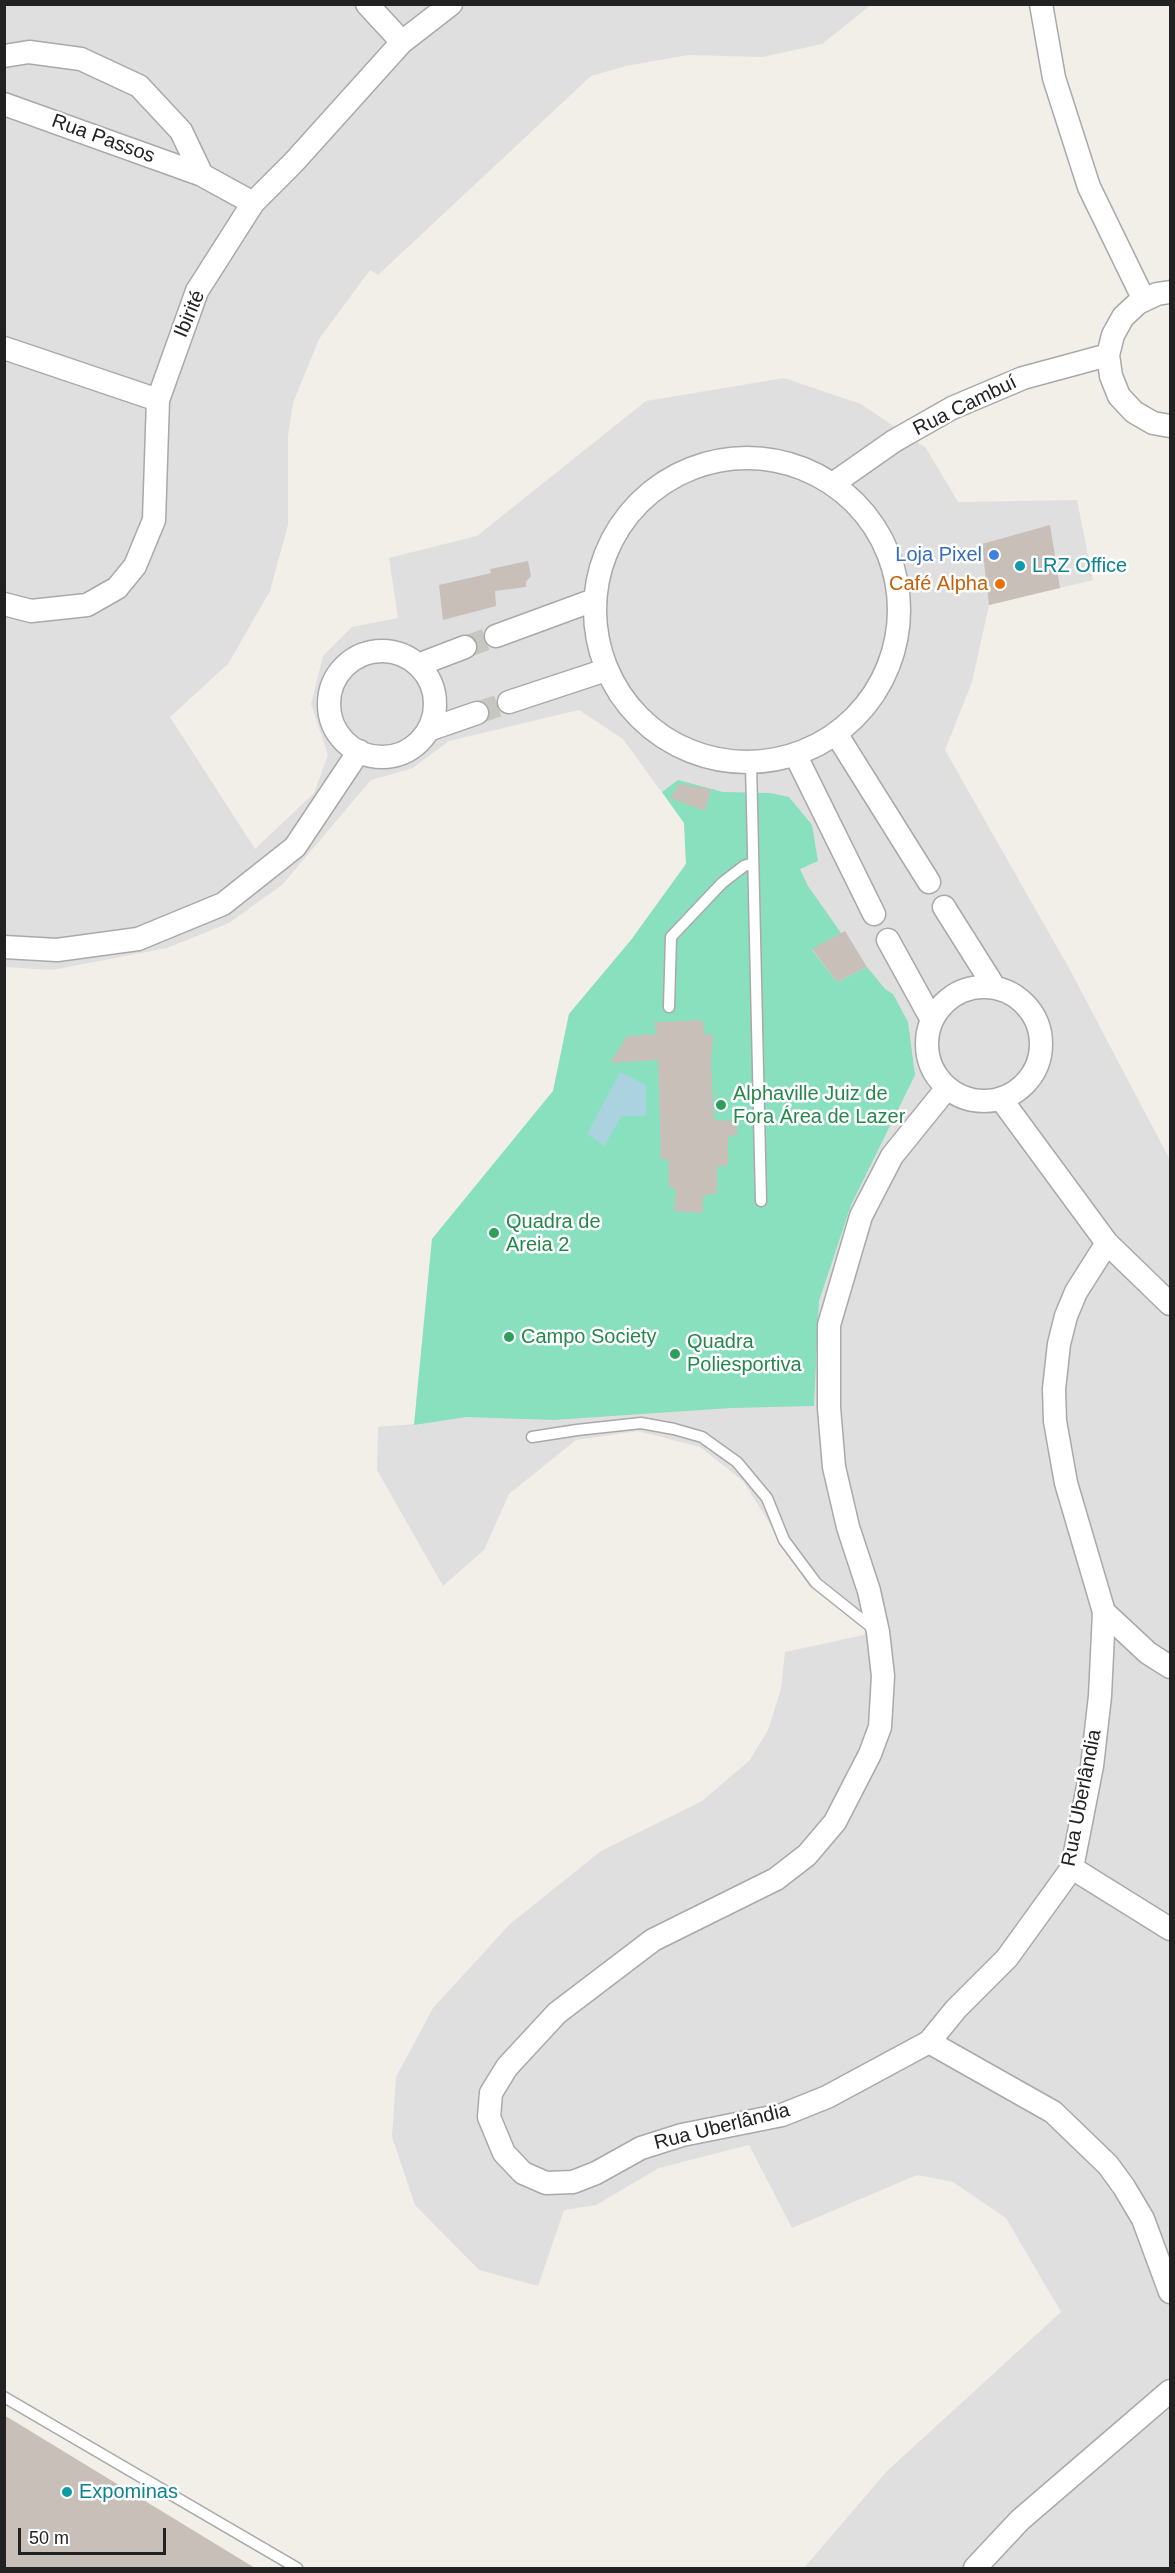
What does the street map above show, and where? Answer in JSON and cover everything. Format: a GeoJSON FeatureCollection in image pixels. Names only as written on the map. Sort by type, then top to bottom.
{"type":"FeatureCollection","features":[{"type":"Feature","properties":{"kind":"street"},"geometry":{"type":"LineString","coordinates":[[367,4],[402,42]]}},
{"type":"Feature","properties":{"kind":"street","name":"Ibirité"},"geometry":{"type":"LineString","coordinates":[[4,604],[31,611],[87,605],[117,588],[135,566],[154,520],[158,400],[197,291],[253,204],[402,42],[451,4]]}},
{"type":"Feature","properties":{"kind":"street"},"geometry":{"type":"LineString","coordinates":[[1041,4],[1054,78],[1089,187],[1144,300]]}},
{"type":"Feature","properties":{"kind":"street","name":"Rua Passos"},"geometry":{"type":"LineString","coordinates":[[4,56],[29,52],[81,59],[139,86],[181,131],[202,175]]}},
{"type":"Feature","properties":{"kind":"street","name":"Rua Passos"},"geometry":{"type":"LineString","coordinates":[[4,104],[202,175],[253,204]]}},
{"type":"Feature","properties":{"kind":"street"},"geometry":{"type":"LineString","coordinates":[[1170,292],[1156,294],[1144,300],[1123,317],[1113,335],[1108,355],[1111,376],[1119,396],[1134,412],[1153,423],[1170,426]]}},
{"type":"Feature","properties":{"kind":"street"},"geometry":{"type":"LineString","coordinates":[[4,348],[158,400]]}},
{"type":"Feature","properties":{"kind":"street","name":"Rua Cambuí"},"geometry":{"type":"LineString","coordinates":[[834,483],[894,441],[952,408],[1023,378],[1108,355]]}},
{"type":"Feature","properties":{"kind":"street"},"geometry":{"type":"LineString","coordinates":[[747,457],[792,464],[834,483],[870,517],[893,560],[902,608],[894,657],[872,701],[837,735],[796,756],[751,763],[706,758],[664,739],[630,709],[606,670],[596,636],[594,600],[604,555],[627,516],[660,484],[701,464],[747,457]]}},
{"type":"Feature","properties":{"kind":"street"},"geometry":{"type":"LineString","coordinates":[[496,636],[594,600]]}},
{"type":"Feature","properties":{"kind":"street"},"geometry":{"type":"LineString","coordinates":[[418,664],[465,647]]}},
{"type":"Feature","properties":{"kind":"street"},"geometry":{"type":"LineString","coordinates":[[387,651],[404,655],[418,664],[429,678],[435,695],[434,713],[428,730],[417,743],[402,753],[384,756],[359,751],[350,746],[338,734],[330,718],[330,693],[341,670],[354,659],[369,652],[387,651]]}},
{"type":"Feature","properties":{"kind":"street"},"geometry":{"type":"LineString","coordinates":[[509,702],[606,670]]}},
{"type":"Feature","properties":{"kind":"street"},"geometry":{"type":"LineString","coordinates":[[428,730],[477,713]]}},
{"type":"Feature","properties":{"kind":"street"},"geometry":{"type":"LineString","coordinates":[[837,735],[929,882]]}},
{"type":"Feature","properties":{"kind":"street"},"geometry":{"type":"LineString","coordinates":[[4,947],[57,950],[138,939],[223,904],[295,847],[359,751]]}},
{"type":"Feature","properties":{"kind":"street"},"geometry":{"type":"LineString","coordinates":[[796,756],[874,914]]}},
{"type":"Feature","properties":{"kind":"street"},"geometry":{"type":"LineString","coordinates":[[944,907],[995,988]]}},
{"type":"Feature","properties":{"kind":"street"},"geometry":{"type":"LineString","coordinates":[[888,940],[932,1020]]}},
{"type":"Feature","properties":{"kind":"street"},"geometry":{"type":"LineString","coordinates":[[976,987],[995,988],[1013,994],[1028,1006],[1038,1022],[1042,1041],[1040,1060],[1032,1077],[1018,1091],[1001,1099],[982,1102],[964,1098],[947,1088],[935,1074],[928,1057],[927,1038],[932,1020],[942,1004],[957,993],[976,987]]}},
{"type":"Feature","properties":{"kind":"street","name":"Rua Uberlândia"},"geometry":{"type":"LineString","coordinates":[[947,1088],[892,1156],[861,1216],[829,1325],[829,1408],[834,1467],[878,1632],[883,1676],[880,1727],[870,1754],[835,1822],[807,1855],[776,1878],[653,1940],[557,2013],[507,2067],[491,2093],[489,2117],[504,2153],[523,2173],[546,2183],[573,2182],[596,2173],[641,2148],[682,2135],[782,2115],[827,2097],[929,2042],[956,2008],[1007,1958],[1072,1868],[1092,1766],[1100,1696],[1104,1612],[1066,1484],[1055,1421],[1054,1389],[1059,1344],[1066,1316],[1076,1292],[1107,1243]]}},
{"type":"Feature","properties":{"kind":"street"},"geometry":{"type":"LineString","coordinates":[[1001,1099],[1107,1243],[1170,1304]]}},
{"type":"Feature","properties":{"kind":"street"},"geometry":{"type":"LineString","coordinates":[[1104,1612],[1148,1653],[1170,1667]]}},
{"type":"Feature","properties":{"kind":"street"},"geometry":{"type":"LineString","coordinates":[[1072,1868],[1170,1929]]}},
{"type":"Feature","properties":{"kind":"street"},"geometry":{"type":"LineString","coordinates":[[929,2042],[1053,2112],[1108,2165],[1143,2219],[1170,2292]]}},
{"type":"Feature","properties":{"kind":"street"},"geometry":{"type":"LineString","coordinates":[[975,2568],[1020,2520],[1170,2391]]}},
{"type":"Feature","properties":{"kind":"lane"},"geometry":{"type":"LineString","coordinates":[[751,763],[761,1201]]}},
{"type":"Feature","properties":{"kind":"lane"},"geometry":{"type":"LineString","coordinates":[[669,1007],[671,937],[722,883],[744,866],[753,863]]}},
{"type":"Feature","properties":{"kind":"lane"},"geometry":{"type":"LineString","coordinates":[[532,1437],[641,1423],[702,1437],[737,1462],[767,1498],[784,1540],[816,1583],[878,1632]]}},
{"type":"Feature","properties":{"kind":"lane"},"geometry":{"type":"LineString","coordinates":[[4,2397],[297,2568]]}},
{"type":"Feature","properties":{"kind":"shaded area"},"geometry":{"type":"Polygon","coordinates":[[[4,5],[871,5],[822,44],[763,57],[688,55],[626,66],[591,76],[378,275],[370,270],[319,339],[293,403],[288,436],[288,525],[270,591],[228,664],[170,717],[255,849],[314,793],[328,755],[311,704],[323,656],[352,627],[398,618],[389,558],[477,536],[646,401],[784,378],[861,404],[926,448],[958,502],[1077,500],[1093,580],[989,605],[972,682],[945,750],[1070,970],[1170,1160],[1170,2568],[804,2568],[887,2471],[1061,2312],[1006,2218],[953,2182],[917,2175],[792,2228],[749,2145],[659,2168],[596,2205],[564,2210],[538,2286],[479,2270],[415,2205],[392,2137],[396,2077],[433,2008],[510,1924],[601,1851],[702,1801],[750,1760],[768,1730],[781,1689],[785,1652],[864,1635],[869,1625],[809,1586],[743,1481],[700,1447],[638,1431],[576,1440],[509,1494],[484,1550],[443,1586],[377,1470],[378,1427],[414,1424],[432,1239],[553,1091],[569,1014],[631,940],[686,864],[684,823],[623,739],[579,710],[449,741],[413,768],[371,780],[282,885],[229,923],[167,948],[52,970],[5,967],[4,5]]]}},
{"type":"Feature","properties":{"kind":"green space","name":"Alphaville Juiz de Fora Área de Lazer"},"geometry":{"type":"Polygon","coordinates":[[[678,780],[723,792],[770,793],[789,797],[812,825],[818,861],[800,869],[808,886],[841,933],[812,950],[837,982],[867,967],[885,989],[893,994],[908,1022],[915,1075],[851,1205],[819,1301],[814,1406],[731,1408],[553,1420],[466,1417],[414,1425],[432,1239],[553,1091],[569,1014],[631,940],[686,864],[684,823],[662,792],[678,780]]]}},
{"type":"Feature","properties":{"kind":"water"},"geometry":{"type":"Polygon","coordinates":[[[620,1072],[646,1085],[646,1116],[622,1116],[604,1146],[587,1134],[620,1072]]]}},
{"type":"Feature","properties":{"kind":"building","name":"LRZ Office"},"geometry":{"type":"Polygon","coordinates":[[[1050,525],[1060,588],[989,605],[982,544],[1050,525]]]}},
{"type":"Feature","properties":{"kind":"building"},"geometry":{"type":"Polygon","coordinates":[[[528,561],[531,576],[526,582],[526,587],[495,591],[496,606],[443,620],[439,585],[491,573],[490,569],[528,561]]]}},
{"type":"Feature","properties":{"kind":"building"},"geometry":{"type":"Polygon","coordinates":[[[679,784],[711,789],[705,811],[670,798],[679,784]]]}},
{"type":"Feature","properties":{"kind":"building"},"geometry":{"type":"Polygon","coordinates":[[[845,931],[867,967],[837,982],[812,949],[845,931]]]}},
{"type":"Feature","properties":{"kind":"building"},"geometry":{"type":"Polygon","coordinates":[[[703,1020],[704,1033],[713,1035],[711,1063],[714,1120],[736,1121],[738,1134],[728,1137],[728,1165],[717,1167],[717,1193],[703,1196],[703,1213],[674,1211],[676,1189],[669,1187],[668,1159],[661,1160],[658,1060],[610,1063],[627,1036],[656,1034],[655,1022],[703,1020]]]}},
{"type":"Feature","properties":{"kind":"building","name":"Expominas"},"geometry":{"type":"Polygon","coordinates":[[[4,2415],[255,2568],[4,2568],[4,2415]]]}},
{"type":"Feature","properties":{"kind":"tunnel"},"geometry":{"type":"LineString","coordinates":[[465,647],[496,636]]}},
{"type":"Feature","properties":{"kind":"tunnel"},"geometry":{"type":"LineString","coordinates":[[477,713],[509,702]]}},
{"type":"Feature","properties":{"kind":"place","name":"Loja Pixel"},"geometry":{"type":"Point","coordinates":[994,555]}},
{"type":"Feature","properties":{"kind":"place","name":"LRZ Office"},"geometry":{"type":"Point","coordinates":[1020,566]}},
{"type":"Feature","properties":{"kind":"place","name":"Café Alpha"},"geometry":{"type":"Point","coordinates":[1000,584]}},
{"type":"Feature","properties":{"kind":"place","name":"Alphaville Juiz de Fora Área de Lazer"},"geometry":{"type":"Point","coordinates":[721,1105]}},
{"type":"Feature","properties":{"kind":"place","name":"Quadra de Areia 2"},"geometry":{"type":"Point","coordinates":[494,1233]}},
{"type":"Feature","properties":{"kind":"place","name":"Campo Society"},"geometry":{"type":"Point","coordinates":[509,1337]}},
{"type":"Feature","properties":{"kind":"place","name":"Quadra Poliesportiva"},"geometry":{"type":"Point","coordinates":[675,1354]}},
{"type":"Feature","properties":{"kind":"place","name":"Expominas"},"geometry":{"type":"Point","coordinates":[67,2492]}}]}
